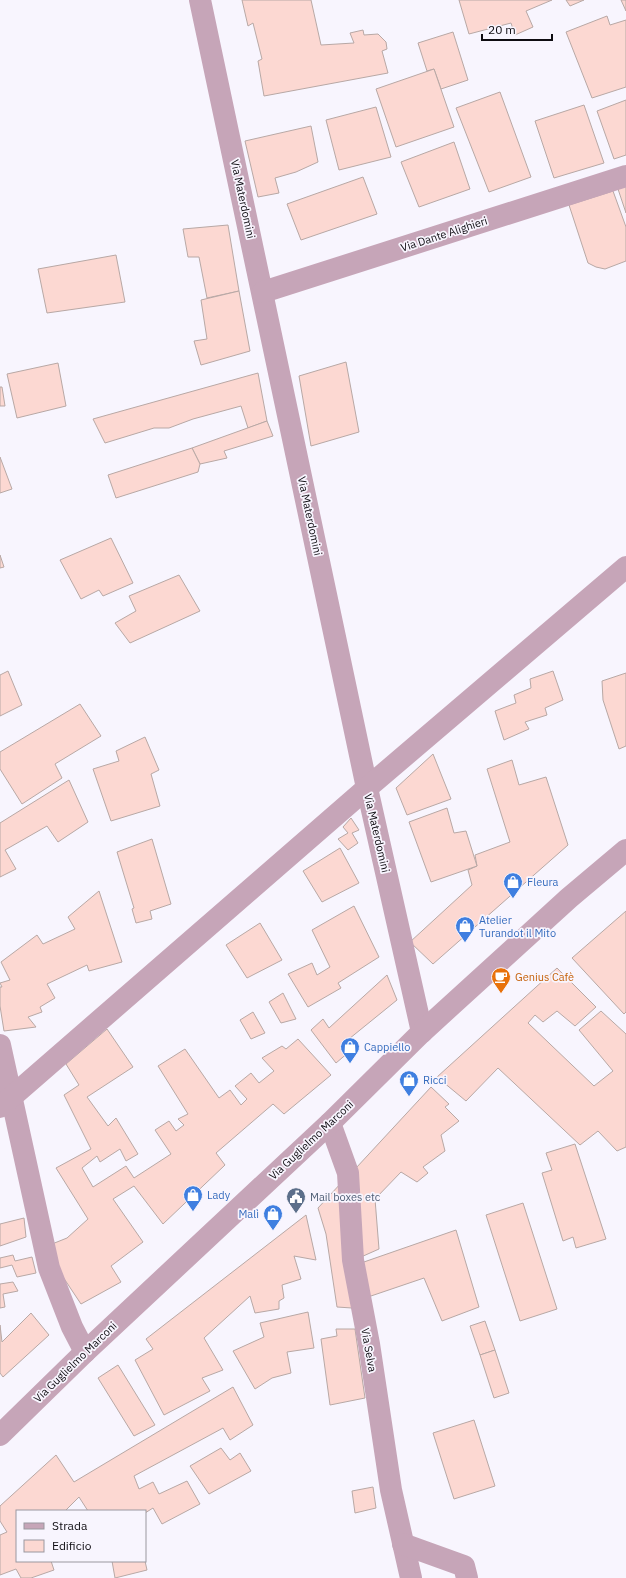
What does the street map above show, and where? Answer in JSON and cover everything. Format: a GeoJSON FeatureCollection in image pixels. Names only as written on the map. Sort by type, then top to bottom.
{"type":"FeatureCollection","features":[{"type":"Feature","properties":{"kind":"street","name":"Via Materdomini"},"geometry":{"type":"LineString","coordinates":[[200,0],[367,788],[422,1032]]}},
{"type":"Feature","properties":{"kind":"street","name":"Via Dante Alighieri"},"geometry":{"type":"LineString","coordinates":[[263,292],[626,176]]}},
{"type":"Feature","properties":{"kind":"street"},"geometry":{"type":"LineString","coordinates":[[6,1102],[367,788],[626,567]]}},
{"type":"Feature","properties":{"kind":"street","name":"Via Guglielmo Marconi"},"geometry":{"type":"LineString","coordinates":[[0,1435],[84,1352],[330,1123],[422,1032],[569,898],[626,850]]}},
{"type":"Feature","properties":{"kind":"street"},"geometry":{"type":"LineString","coordinates":[[0,1046],[6,1102],[49,1268],[72,1327],[84,1352]]}},
{"type":"Feature","properties":{"kind":"street","name":"Via Selva"},"geometry":{"type":"LineString","coordinates":[[330,1123],[348,1173],[353,1260],[369,1344],[391,1490],[411,1578]]}},
{"type":"Feature","properties":{"kind":"street"},"geometry":{"type":"LineString","coordinates":[[403,1544],[464,1566],[467,1578]]}},
{"type":"Feature","properties":{"kind":"building"},"geometry":{"type":"Polygon","coordinates":[[[242,0],[311,0],[321,45],[354,43],[350,33],[363,30],[364,35],[378,34],[386,42],[387,49],[382,51],[388,73],[264,96],[258,61],[262,59],[253,23],[248,26],[242,0]]]}},
{"type":"Feature","properties":{"kind":"building"},"geometry":{"type":"Polygon","coordinates":[[[459,0],[552,0],[526,11],[533,27],[515,35],[511,23],[469,34],[459,0]]]}},
{"type":"Feature","properties":{"kind":"building"},"geometry":{"type":"Polygon","coordinates":[[[566,0],[584,0],[570,6],[566,0]]]}},
{"type":"Feature","properties":{"kind":"building"},"geometry":{"type":"Polygon","coordinates":[[[621,0],[626,0],[626,11],[621,0]]]}},
{"type":"Feature","properties":{"kind":"building"},"geometry":{"type":"Polygon","coordinates":[[[607,16],[610,25],[626,20],[626,87],[592,98],[566,32],[607,16]]]}},
{"type":"Feature","properties":{"kind":"building"},"geometry":{"type":"Polygon","coordinates":[[[453,32],[468,80],[441,89],[434,69],[427,71],[418,43],[453,32]]]}},
{"type":"Feature","properties":{"kind":"building"},"geometry":{"type":"Polygon","coordinates":[[[434,69],[454,127],[396,147],[376,89],[434,69]]]}},
{"type":"Feature","properties":{"kind":"building"},"geometry":{"type":"Polygon","coordinates":[[[500,92],[531,177],[489,192],[456,108],[500,92]]]}},
{"type":"Feature","properties":{"kind":"building"},"geometry":{"type":"Polygon","coordinates":[[[626,100],[626,155],[614,159],[597,111],[626,100]]]}},
{"type":"Feature","properties":{"kind":"building"},"geometry":{"type":"Polygon","coordinates":[[[584,105],[604,163],[554,178],[535,121],[584,105]]]}},
{"type":"Feature","properties":{"kind":"building"},"geometry":{"type":"Polygon","coordinates":[[[376,107],[391,157],[339,170],[326,120],[376,107]]]}},
{"type":"Feature","properties":{"kind":"building"},"geometry":{"type":"Polygon","coordinates":[[[311,126],[318,162],[296,172],[275,178],[279,193],[258,197],[245,141],[311,126]]]}},
{"type":"Feature","properties":{"kind":"building"},"geometry":{"type":"Polygon","coordinates":[[[454,142],[470,189],[419,207],[401,162],[454,142]]]}},
{"type":"Feature","properties":{"kind":"building"},"geometry":{"type":"Polygon","coordinates":[[[363,177],[377,214],[301,240],[287,204],[363,177]]]}},
{"type":"Feature","properties":{"kind":"building"},"geometry":{"type":"Polygon","coordinates":[[[626,186],[626,213],[618,189],[626,186]]]}},
{"type":"Feature","properties":{"kind":"building"},"geometry":{"type":"Polygon","coordinates":[[[613,191],[626,227],[626,261],[605,269],[588,263],[569,205],[613,191]]]}},
{"type":"Feature","properties":{"kind":"building"},"geometry":{"type":"Polygon","coordinates":[[[228,225],[239,291],[207,298],[199,257],[188,257],[183,229],[228,225]]]}},
{"type":"Feature","properties":{"kind":"building"},"geometry":{"type":"Polygon","coordinates":[[[116,255],[125,302],[47,313],[38,269],[116,255]]]}},
{"type":"Feature","properties":{"kind":"building"},"geometry":{"type":"Polygon","coordinates":[[[239,291],[250,351],[201,365],[194,341],[207,339],[201,300],[239,291]]]}},
{"type":"Feature","properties":{"kind":"building"},"geometry":{"type":"Polygon","coordinates":[[[346,362],[359,432],[311,446],[299,376],[346,362]]]}},
{"type":"Feature","properties":{"kind":"building"},"geometry":{"type":"Polygon","coordinates":[[[58,363],[66,406],[17,418],[7,374],[58,363]]]}},
{"type":"Feature","properties":{"kind":"building"},"geometry":{"type":"Polygon","coordinates":[[[258,373],[267,421],[248,428],[241,406],[193,419],[169,428],[154,428],[105,443],[93,419],[258,373]]]}},
{"type":"Feature","properties":{"kind":"building"},"geometry":{"type":"Polygon","coordinates":[[[0,387],[2,387],[5,406],[0,406],[0,387]]]}},
{"type":"Feature","properties":{"kind":"building"},"geometry":{"type":"Polygon","coordinates":[[[267,421],[273,436],[224,451],[227,458],[200,464],[192,448],[267,421]]]}},
{"type":"Feature","properties":{"kind":"building"},"geometry":{"type":"Polygon","coordinates":[[[192,448],[200,464],[198,472],[116,498],[108,475],[192,448]]]}},
{"type":"Feature","properties":{"kind":"building"},"geometry":{"type":"Polygon","coordinates":[[[0,457],[12,489],[0,493],[0,457]]]}},
{"type":"Feature","properties":{"kind":"building"},"geometry":{"type":"Polygon","coordinates":[[[111,538],[133,583],[103,596],[99,590],[81,599],[60,560],[111,538]]]}},
{"type":"Feature","properties":{"kind":"building"},"geometry":{"type":"Polygon","coordinates":[[[0,555],[4,567],[0,568],[0,555]]]}},
{"type":"Feature","properties":{"kind":"building"},"geometry":{"type":"Polygon","coordinates":[[[179,575],[200,611],[130,643],[115,623],[136,611],[129,596],[179,575]]]}},
{"type":"Feature","properties":{"kind":"building"},"geometry":{"type":"Polygon","coordinates":[[[8,671],[22,705],[0,716],[0,675],[8,671]]]}},
{"type":"Feature","properties":{"kind":"building"},"geometry":{"type":"Polygon","coordinates":[[[553,671],[563,700],[545,708],[547,715],[525,722],[529,729],[504,740],[495,711],[516,703],[514,695],[531,688],[530,679],[553,671]]]}},
{"type":"Feature","properties":{"kind":"building"},"geometry":{"type":"Polygon","coordinates":[[[626,673],[626,746],[619,749],[603,700],[602,681],[626,673]]]}},
{"type":"Feature","properties":{"kind":"building"},"geometry":{"type":"Polygon","coordinates":[[[80,704],[101,736],[55,764],[62,778],[22,804],[0,769],[0,752],[80,704]]]}},
{"type":"Feature","properties":{"kind":"building"},"geometry":{"type":"Polygon","coordinates":[[[145,737],[159,770],[151,774],[160,806],[111,821],[93,769],[119,761],[116,751],[145,737]]]}},
{"type":"Feature","properties":{"kind":"building"},"geometry":{"type":"Polygon","coordinates":[[[433,754],[451,799],[407,815],[396,788],[433,754]]]}},
{"type":"Feature","properties":{"kind":"building"},"geometry":{"type":"Polygon","coordinates":[[[512,760],[519,785],[546,777],[568,845],[433,964],[410,942],[472,885],[468,870],[477,866],[475,855],[510,842],[487,769],[512,760]]]}},
{"type":"Feature","properties":{"kind":"building"},"geometry":{"type":"Polygon","coordinates":[[[69,780],[88,822],[58,842],[47,826],[5,850],[16,869],[0,877],[0,823],[69,780]]]}},
{"type":"Feature","properties":{"kind":"building"},"geometry":{"type":"Polygon","coordinates":[[[447,808],[454,833],[466,831],[477,866],[431,882],[409,822],[447,808]]]}},
{"type":"Feature","properties":{"kind":"building"},"geometry":{"type":"Polygon","coordinates":[[[351,818],[359,830],[352,833],[358,843],[348,850],[338,839],[348,833],[343,827],[351,818]]]}},
{"type":"Feature","properties":{"kind":"building"},"geometry":{"type":"Polygon","coordinates":[[[152,839],[171,904],[150,911],[152,919],[136,923],[132,909],[134,908],[117,852],[152,839]]]}},
{"type":"Feature","properties":{"kind":"building"},"geometry":{"type":"Polygon","coordinates":[[[340,848],[359,883],[322,902],[303,871],[340,848]]]}},
{"type":"Feature","properties":{"kind":"building"},"geometry":{"type":"Polygon","coordinates":[[[99,891],[122,962],[89,971],[87,965],[47,984],[55,998],[40,1007],[42,1012],[28,1017],[36,1027],[4,1031],[0,1006],[0,987],[2,987],[0,983],[10,980],[1,962],[37,935],[43,944],[75,929],[68,917],[99,891]]]}},
{"type":"Feature","properties":{"kind":"building"},"geometry":{"type":"Polygon","coordinates":[[[354,906],[379,957],[338,983],[341,988],[308,1007],[288,974],[312,963],[317,975],[330,967],[312,930],[354,906]]]}},
{"type":"Feature","properties":{"kind":"building"},"geometry":{"type":"Polygon","coordinates":[[[626,911],[626,1012],[624,1014],[572,958],[626,911]]]}},
{"type":"Feature","properties":{"kind":"building"},"geometry":{"type":"Polygon","coordinates":[[[260,923],[282,960],[247,978],[226,945],[260,923]]]}},
{"type":"Feature","properties":{"kind":"building"},"geometry":{"type":"Polygon","coordinates":[[[557,968],[596,1007],[575,1026],[557,1011],[543,1022],[535,1015],[528,1023],[594,1086],[613,1071],[579,1030],[601,1011],[626,1034],[626,1147],[617,1151],[598,1131],[580,1145],[498,1068],[466,1101],[437,1077],[557,968]]]}},
{"type":"Feature","properties":{"kind":"building"},"geometry":{"type":"Polygon","coordinates":[[[387,975],[397,1000],[344,1043],[349,1052],[336,1063],[311,1030],[323,1019],[329,1028],[387,975]]]}},
{"type":"Feature","properties":{"kind":"building"},"geometry":{"type":"Polygon","coordinates":[[[283,993],[296,1019],[281,1023],[269,1002],[283,993]]]}},
{"type":"Feature","properties":{"kind":"building"},"geometry":{"type":"Polygon","coordinates":[[[253,1012],[265,1033],[251,1039],[240,1020],[253,1012]]]}},
{"type":"Feature","properties":{"kind":"building"},"geometry":{"type":"Polygon","coordinates":[[[107,1029],[133,1067],[87,1097],[108,1126],[116,1118],[138,1154],[126,1161],[120,1149],[100,1162],[97,1156],[82,1168],[93,1187],[126,1166],[134,1178],[171,1154],[155,1130],[169,1121],[176,1131],[184,1125],[178,1119],[188,1114],[158,1066],[185,1049],[219,1098],[230,1090],[241,1105],[247,1099],[235,1086],[251,1073],[259,1083],[274,1071],[262,1058],[282,1046],[286,1049],[298,1039],[331,1075],[284,1114],[273,1104],[216,1153],[225,1165],[163,1224],[134,1186],[113,1199],[143,1242],[111,1266],[121,1282],[81,1304],[55,1265],[52,1244],[67,1238],[88,1219],[56,1168],[91,1149],[64,1095],[79,1085],[66,1064],[107,1029]]]}},
{"type":"Feature","properties":{"kind":"building"},"geometry":{"type":"Polygon","coordinates":[[[431,1087],[449,1104],[445,1107],[459,1121],[441,1135],[445,1151],[423,1167],[428,1173],[417,1182],[401,1172],[375,1199],[379,1249],[361,1257],[356,1168],[431,1087]]]}},
{"type":"Feature","properties":{"kind":"building"},"geometry":{"type":"Polygon","coordinates":[[[575,1144],[606,1239],[576,1248],[573,1237],[563,1241],[542,1173],[552,1170],[546,1153],[575,1144]]]}},
{"type":"Feature","properties":{"kind":"building"},"geometry":{"type":"Polygon","coordinates":[[[342,1182],[352,1308],[337,1307],[326,1234],[318,1208],[342,1182]]]}},
{"type":"Feature","properties":{"kind":"building"},"geometry":{"type":"Polygon","coordinates":[[[523,1203],[557,1309],[520,1321],[486,1215],[523,1203]]]}},
{"type":"Feature","properties":{"kind":"building"},"geometry":{"type":"Polygon","coordinates":[[[306,1215],[316,1260],[294,1256],[301,1279],[282,1285],[284,1298],[279,1301],[279,1309],[255,1313],[250,1296],[204,1338],[223,1370],[202,1378],[210,1391],[164,1415],[135,1360],[153,1349],[146,1339],[306,1215]]]}},
{"type":"Feature","properties":{"kind":"building"},"geometry":{"type":"Polygon","coordinates":[[[24,1218],[26,1237],[0,1246],[0,1224],[24,1218]]]}},
{"type":"Feature","properties":{"kind":"building"},"geometry":{"type":"Polygon","coordinates":[[[456,1230],[479,1307],[442,1321],[424,1278],[368,1297],[361,1263],[456,1230]]]}},
{"type":"Feature","properties":{"kind":"building"},"geometry":{"type":"Polygon","coordinates":[[[13,1255],[15,1261],[32,1257],[36,1273],[17,1277],[12,1265],[0,1268],[0,1258],[13,1255]]]}},
{"type":"Feature","properties":{"kind":"building"},"geometry":{"type":"Polygon","coordinates":[[[13,1282],[18,1291],[3,1294],[5,1307],[0,1308],[0,1284],[13,1282]]]}},
{"type":"Feature","properties":{"kind":"building"},"geometry":{"type":"Polygon","coordinates":[[[308,1312],[314,1348],[287,1352],[291,1373],[272,1378],[255,1389],[233,1351],[264,1337],[260,1323],[308,1312]]]}},
{"type":"Feature","properties":{"kind":"building"},"geometry":{"type":"Polygon","coordinates":[[[31,1313],[49,1335],[3,1377],[0,1373],[0,1325],[2,1342],[31,1313]]]}},
{"type":"Feature","properties":{"kind":"building"},"geometry":{"type":"Polygon","coordinates":[[[485,1321],[495,1350],[480,1355],[470,1326],[485,1321]]]}},
{"type":"Feature","properties":{"kind":"building"},"geometry":{"type":"Polygon","coordinates":[[[336,1329],[355,1329],[365,1398],[330,1405],[321,1339],[337,1336],[336,1329]]]}},
{"type":"Feature","properties":{"kind":"building"},"geometry":{"type":"Polygon","coordinates":[[[495,1350],[509,1393],[494,1398],[480,1355],[495,1350]]]}},
{"type":"Feature","properties":{"kind":"building"},"geometry":{"type":"Polygon","coordinates":[[[118,1365],[155,1425],[134,1436],[98,1378],[118,1365]]]}},
{"type":"Feature","properties":{"kind":"building"},"geometry":{"type":"Polygon","coordinates":[[[233,1387],[253,1425],[230,1440],[223,1428],[134,1476],[139,1489],[153,1482],[159,1494],[187,1481],[200,1504],[162,1524],[153,1508],[146,1512],[146,1510],[87,1510],[79,1497],[66,1510],[16,1510],[16,1562],[51,1562],[54,1570],[31,1578],[21,1578],[16,1569],[0,1575],[0,1535],[7,1532],[0,1521],[0,1506],[56,1455],[74,1482],[233,1387]]]}},
{"type":"Feature","properties":{"kind":"building"},"geometry":{"type":"Polygon","coordinates":[[[474,1420],[495,1486],[454,1499],[433,1433],[474,1420]]]}},
{"type":"Feature","properties":{"kind":"building"},"geometry":{"type":"Polygon","coordinates":[[[221,1448],[230,1460],[240,1453],[251,1471],[209,1494],[190,1466],[221,1448]]]}},
{"type":"Feature","properties":{"kind":"building"},"geometry":{"type":"Polygon","coordinates":[[[373,1487],[376,1508],[355,1513],[352,1491],[373,1487]]]}},
{"type":"Feature","properties":{"kind":"building"},"geometry":{"type":"Polygon","coordinates":[[[112,1562],[145,1562],[147,1570],[115,1578],[112,1562]]]}},
{"type":"Feature","properties":{"kind":"place","name":"Fleura"},"geometry":{"type":"Point","coordinates":[513,899]}},
{"type":"Feature","properties":{"kind":"place","name":"Atelier Turandot il Mito"},"geometry":{"type":"Point","coordinates":[465,943]}},
{"type":"Feature","properties":{"kind":"place","name":"Genius Cafè"},"geometry":{"type":"Point","coordinates":[501,994]}},
{"type":"Feature","properties":{"kind":"place","name":"Cappiello"},"geometry":{"type":"Point","coordinates":[350,1064]}},
{"type":"Feature","properties":{"kind":"place","name":"Ricci"},"geometry":{"type":"Point","coordinates":[409,1097]}},
{"type":"Feature","properties":{"kind":"place","name":"Lady"},"geometry":{"type":"Point","coordinates":[193,1212]}},
{"type":"Feature","properties":{"kind":"place","name":"Mail boxes etc"},"geometry":{"type":"Point","coordinates":[296,1214]}},
{"type":"Feature","properties":{"kind":"place","name":"Malì"},"geometry":{"type":"Point","coordinates":[273,1231]}}]}
